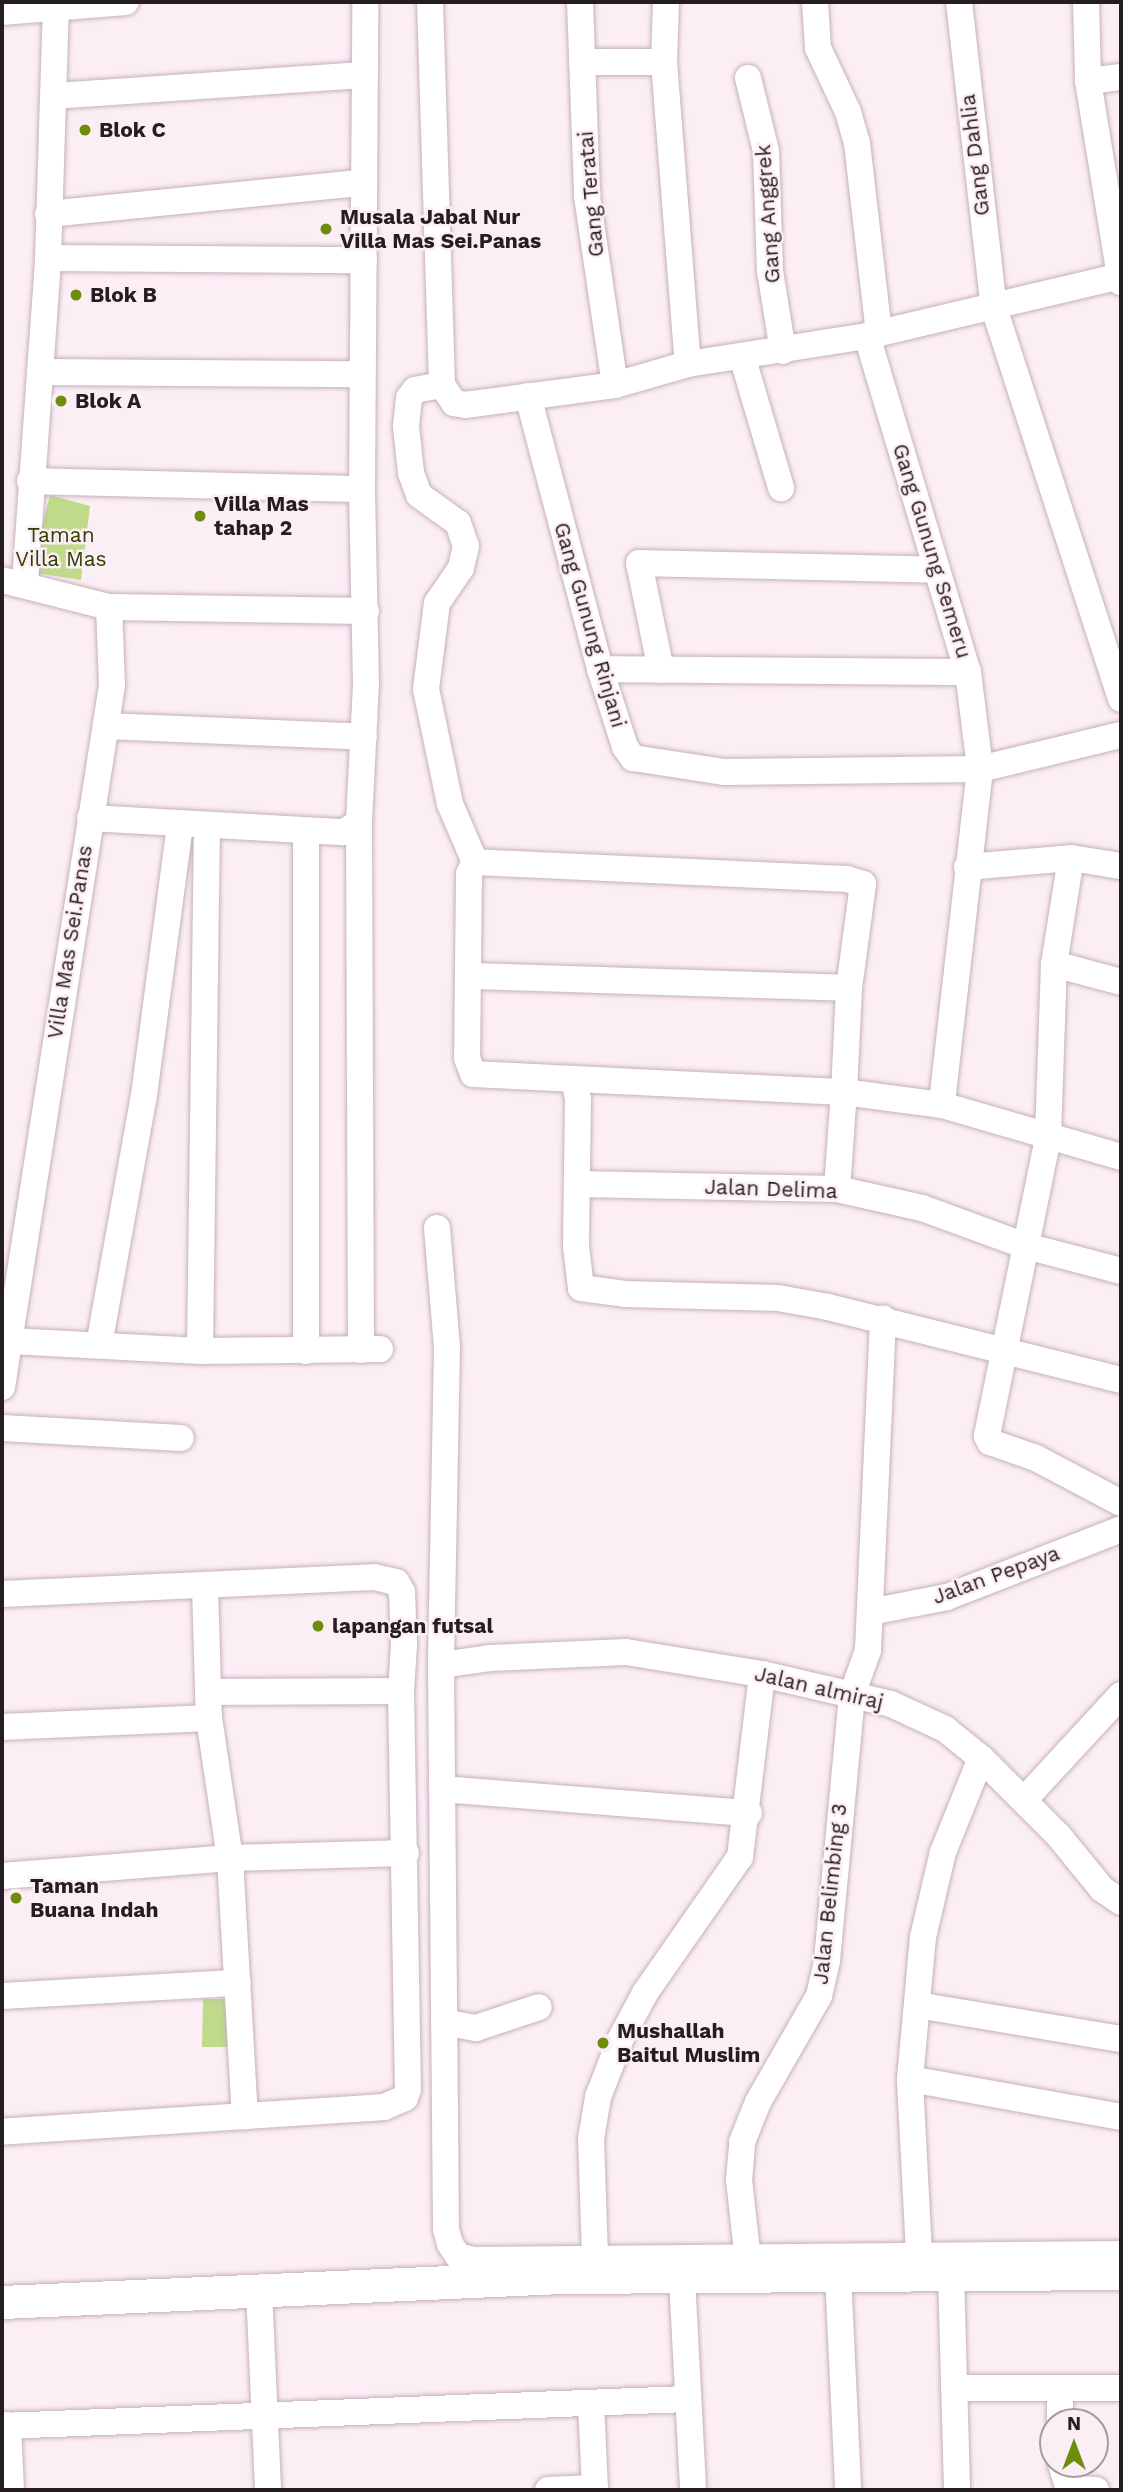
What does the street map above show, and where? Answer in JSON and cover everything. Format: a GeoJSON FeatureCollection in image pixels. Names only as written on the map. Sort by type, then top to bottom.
{"type":"FeatureCollection","features":[{"type":"Feature","properties":{"kind":"street"},"geometry":{"type":"LineString","coordinates":[[2,12],[56,10],[126,2]]}},
{"type":"Feature","properties":{"kind":"street"},"geometry":{"type":"LineString","coordinates":[[10,1341],[200,1351],[370,1349],[359,822],[364,737],[366,611],[362,489],[364,260],[361,183],[365,2]]}},
{"type":"Feature","properties":{"kind":"street"},"geometry":{"type":"LineString","coordinates":[[429,2],[442,385],[454,403],[465,405],[615,385],[688,364],[873,335],[1121,278],[1088,81],[1086,2]]}},
{"type":"Feature","properties":{"kind":"street","name":"Gang Teratai"},"geometry":{"type":"LineString","coordinates":[[580,2],[587,196],[615,385]]}},
{"type":"Feature","properties":{"kind":"street"},"geometry":{"type":"LineString","coordinates":[[666,2],[664,62],[688,364]]}},
{"type":"Feature","properties":{"kind":"street","name":"Gang Gunung Semeru"},"geometry":{"type":"LineString","coordinates":[[815,2],[818,48],[848,112],[857,143],[873,335],[937,570],[968,672],[980,769],[942,1105]]}},
{"type":"Feature","properties":{"kind":"street","name":"Gang Dahlia"},"geometry":{"type":"LineString","coordinates":[[959,2],[994,309],[1121,699]]}},
{"type":"Feature","properties":{"kind":"street"},"geometry":{"type":"LineString","coordinates":[[56,10],[48,258],[40,372],[30,481],[13,581],[109,607],[366,611]]}},
{"type":"Feature","properties":{"kind":"street"},"geometry":{"type":"LineString","coordinates":[[582,62],[664,62]]}},
{"type":"Feature","properties":{"kind":"street"},"geometry":{"type":"LineString","coordinates":[[55,96],[364,75]]}},
{"type":"Feature","properties":{"kind":"street"},"geometry":{"type":"LineString","coordinates":[[1088,81],[1121,77]]}},
{"type":"Feature","properties":{"kind":"street","name":"Gang Anggrek"},"geometry":{"type":"LineString","coordinates":[[748,78],[766,151],[770,271],[783,351]]}},
{"type":"Feature","properties":{"kind":"street"},"geometry":{"type":"LineString","coordinates":[[48,214],[361,183]]}},
{"type":"Feature","properties":{"kind":"street"},"geometry":{"type":"LineString","coordinates":[[48,258],[364,260]]}},
{"type":"Feature","properties":{"kind":"street"},"geometry":{"type":"LineString","coordinates":[[742,356],[781,488]]}},
{"type":"Feature","properties":{"kind":"street"},"geometry":{"type":"LineString","coordinates":[[40,372],[362,373]]}},
{"type":"Feature","properties":{"kind":"street"},"geometry":{"type":"LineString","coordinates":[[442,385],[415,390],[409,398],[406,426],[411,473],[419,495],[458,523],[466,546],[461,568],[437,603],[425,689],[450,804],[475,862],[469,874],[470,976],[467,1058],[473,1074],[844,1092],[942,1105],[1048,1138],[1121,1157]]}},
{"type":"Feature","properties":{"kind":"street","name":"Gang Gunung Rinjani"},"geometry":{"type":"LineString","coordinates":[[528,397],[600,669],[625,747],[633,758],[725,772],[823,775],[980,769],[1121,736]]}},
{"type":"Feature","properties":{"kind":"street"},"geometry":{"type":"LineString","coordinates":[[30,481],[362,489]]}},
{"type":"Feature","properties":{"kind":"street"},"geometry":{"type":"LineString","coordinates":[[661,670],[639,563],[937,570]]}},
{"type":"Feature","properties":{"kind":"street","name":"Villa Mas Sei.Panas"},"geometry":{"type":"LineString","coordinates":[[2,1387],[112,685],[109,607]]}},
{"type":"Feature","properties":{"kind":"street"},"geometry":{"type":"LineString","coordinates":[[600,669],[968,672]]}},
{"type":"Feature","properties":{"kind":"street"},"geometry":{"type":"LineString","coordinates":[[106,726],[364,737]]}},
{"type":"Feature","properties":{"kind":"street"},"geometry":{"type":"LineString","coordinates":[[90,818],[344,832],[359,822]]}},
{"type":"Feature","properties":{"kind":"street"},"geometry":{"type":"LineString","coordinates":[[99,1345],[144,1095],[180,824]]}},
{"type":"Feature","properties":{"kind":"street"},"geometry":{"type":"LineString","coordinates":[[200,1351],[207,825]]}},
{"type":"Feature","properties":{"kind":"street"},"geometry":{"type":"LineString","coordinates":[[306,830],[306,1351]]}},
{"type":"Feature","properties":{"kind":"street"},"geometry":{"type":"LineString","coordinates":[[967,867],[1071,858],[1121,866]]}},
{"type":"Feature","properties":{"kind":"street"},"geometry":{"type":"LineString","coordinates":[[1071,858],[1054,964],[1048,1138],[988,1429],[990,1442],[1036,1458],[1121,1503]]}},
{"type":"Feature","properties":{"kind":"street"},"geometry":{"type":"LineString","coordinates":[[475,862],[847,879],[863,884],[849,988],[837,1189]]}},
{"type":"Feature","properties":{"kind":"street"},"geometry":{"type":"LineString","coordinates":[[1054,964],[1121,982]]}},
{"type":"Feature","properties":{"kind":"street"},"geometry":{"type":"LineString","coordinates":[[470,976],[849,988]]}},
{"type":"Feature","properties":{"kind":"street"},"geometry":{"type":"LineString","coordinates":[[574,1080],[578,1099],[576,1184],[581,1288],[625,1294],[778,1298],[883,1318],[1121,1380]]}},
{"type":"Feature","properties":{"kind":"street","name":"Jalan Delima"},"geometry":{"type":"LineString","coordinates":[[576,1184],[837,1189],[922,1208],[1026,1246],[1121,1271]]}},
{"type":"Feature","properties":{"kind":"street"},"geometry":{"type":"LineString","coordinates":[[438,1228],[447,1348],[441,1665],[444,2022],[450,2245],[458,2256],[474,2260],[595,2257],[838,2274],[916,2263],[951,2273],[1121,2273]]}},
{"type":"Feature","properties":{"kind":"street"},"geometry":{"type":"LineString","coordinates":[[852,1695],[869,1650],[883,1318]]}},
{"type":"Feature","properties":{"kind":"street"},"geometry":{"type":"LineString","coordinates":[[2,1428],[181,1438]]}},
{"type":"Feature","properties":{"kind":"street","name":"Jalan Pepaya"},"geometry":{"type":"LineString","coordinates":[[870,1612],[947,1597],[1121,1529]]}},
{"type":"Feature","properties":{"kind":"street"},"geometry":{"type":"LineString","coordinates":[[2,1594],[205,1587],[374,1577],[396,1582],[402,1592],[401,1691],[406,1853],[405,2098],[384,2107],[2,2132]]}},
{"type":"Feature","properties":{"kind":"street"},"geometry":{"type":"LineString","coordinates":[[205,1587],[208,1705],[230,1858],[245,2117]]}},
{"type":"Feature","properties":{"kind":"street","name":"Jalan almiraj"},"geometry":{"type":"LineString","coordinates":[[441,1665],[490,1658],[626,1653],[762,1674],[891,1704],[945,1729],[981,1758],[1024,1800],[1094,1881],[1121,1902]]}},
{"type":"Feature","properties":{"kind":"street"},"geometry":{"type":"LineString","coordinates":[[595,2257],[591,2139],[598,2097],[621,2038],[645,1993],[740,1857],[749,1813],[754,1714],[762,1674]]}},
{"type":"Feature","properties":{"kind":"street"},"geometry":{"type":"LineString","coordinates":[[2,1727],[208,1705],[401,1691]]}},
{"type":"Feature","properties":{"kind":"street","name":"Jalan Belimbing 3"},"geometry":{"type":"LineString","coordinates":[[739,2267],[742,2142],[758,2102],[819,1997],[827,1960],[852,1695]]}},
{"type":"Feature","properties":{"kind":"street"},"geometry":{"type":"LineString","coordinates":[[1024,1800],[1121,1695]]}},
{"type":"Feature","properties":{"kind":"street"},"geometry":{"type":"LineString","coordinates":[[916,2263],[910,2079],[923,1937],[943,1852],[981,1758]]}},
{"type":"Feature","properties":{"kind":"street"},"geometry":{"type":"LineString","coordinates":[[442,1789],[749,1813]]}},
{"type":"Feature","properties":{"kind":"street"},"geometry":{"type":"LineString","coordinates":[[2,1876],[230,1858],[406,1853]]}},
{"type":"Feature","properties":{"kind":"street"},"geometry":{"type":"LineString","coordinates":[[2,1996],[238,1983]]}},
{"type":"Feature","properties":{"kind":"street"},"geometry":{"type":"LineString","coordinates":[[917,2005],[1121,2039]]}},
{"type":"Feature","properties":{"kind":"street"},"geometry":{"type":"LineString","coordinates":[[444,2022],[476,2028],[539,2007]]}},
{"type":"Feature","properties":{"kind":"street"},"geometry":{"type":"LineString","coordinates":[[910,2079],[1121,2117]]}},
{"type":"Feature","properties":{"kind":"street"},"geometry":{"type":"LineString","coordinates":[[2,2302],[562,2277],[682,2278],[739,2267],[1121,2254]]}},
{"type":"Feature","properties":{"kind":"street"},"geometry":{"type":"LineString","coordinates":[[562,2277],[595,2257]]}},
{"type":"Feature","properties":{"kind":"street"},"geometry":{"type":"LineString","coordinates":[[951,2273],[957,2490]]}},
{"type":"Feature","properties":{"kind":"street"},"geometry":{"type":"LineString","coordinates":[[838,2274],[848,2490]]}},
{"type":"Feature","properties":{"kind":"street"},"geometry":{"type":"LineString","coordinates":[[682,2278],[693,2490]]}},
{"type":"Feature","properties":{"kind":"street"},"geometry":{"type":"LineString","coordinates":[[260,2290],[268,2490]]}},
{"type":"Feature","properties":{"kind":"street"},"geometry":{"type":"LineString","coordinates":[[954,2388],[1121,2388]]}},
{"type":"Feature","properties":{"kind":"street"},"geometry":{"type":"LineString","coordinates":[[1060,2388],[1060,2408]]}},
{"type":"Feature","properties":{"kind":"street"},"geometry":{"type":"LineString","coordinates":[[10,2490],[5,2426],[687,2399]]}},
{"type":"Feature","properties":{"kind":"street"},"geometry":{"type":"LineString","coordinates":[[548,2490],[595,2489],[591,2404]]}},
{"type":"Feature","properties":{"kind":"street"},"geometry":{"type":"LineString","coordinates":[[1066,2481],[1096,2490]]}},
{"type":"Feature","properties":{"kind":"green space","name":"Taman Villa Mas"},"geometry":{"type":"Polygon","coordinates":[[[50,495],[90,506],[81,580],[30,572],[50,495]]]}},
{"type":"Feature","properties":{"kind":"green space"},"geometry":{"type":"Polygon","coordinates":[[[203,1999],[236,1999],[236,2047],[202,2047],[203,1999]]]}},
{"type":"Feature","properties":{"kind":"place","name":"Blok C"},"geometry":{"type":"Point","coordinates":[85,130]}},
{"type":"Feature","properties":{"kind":"place","name":"Musala Jabal Nur Villa Mas Sei.Panas"},"geometry":{"type":"Point","coordinates":[326,229]}},
{"type":"Feature","properties":{"kind":"place","name":"Blok B"},"geometry":{"type":"Point","coordinates":[76,295]}},
{"type":"Feature","properties":{"kind":"place","name":"Blok A"},"geometry":{"type":"Point","coordinates":[61,401]}},
{"type":"Feature","properties":{"kind":"place","name":"Villa Mas tahap 2"},"geometry":{"type":"Point","coordinates":[200,516]}},
{"type":"Feature","properties":{"kind":"place","name":"lapangan futsal"},"geometry":{"type":"Point","coordinates":[318,1626]}},
{"type":"Feature","properties":{"kind":"place","name":"Taman Buana Indah"},"geometry":{"type":"Point","coordinates":[16,1898]}},
{"type":"Feature","properties":{"kind":"place","name":"Mushallah Baitul Muslim"},"geometry":{"type":"Point","coordinates":[603,2043]}}]}
